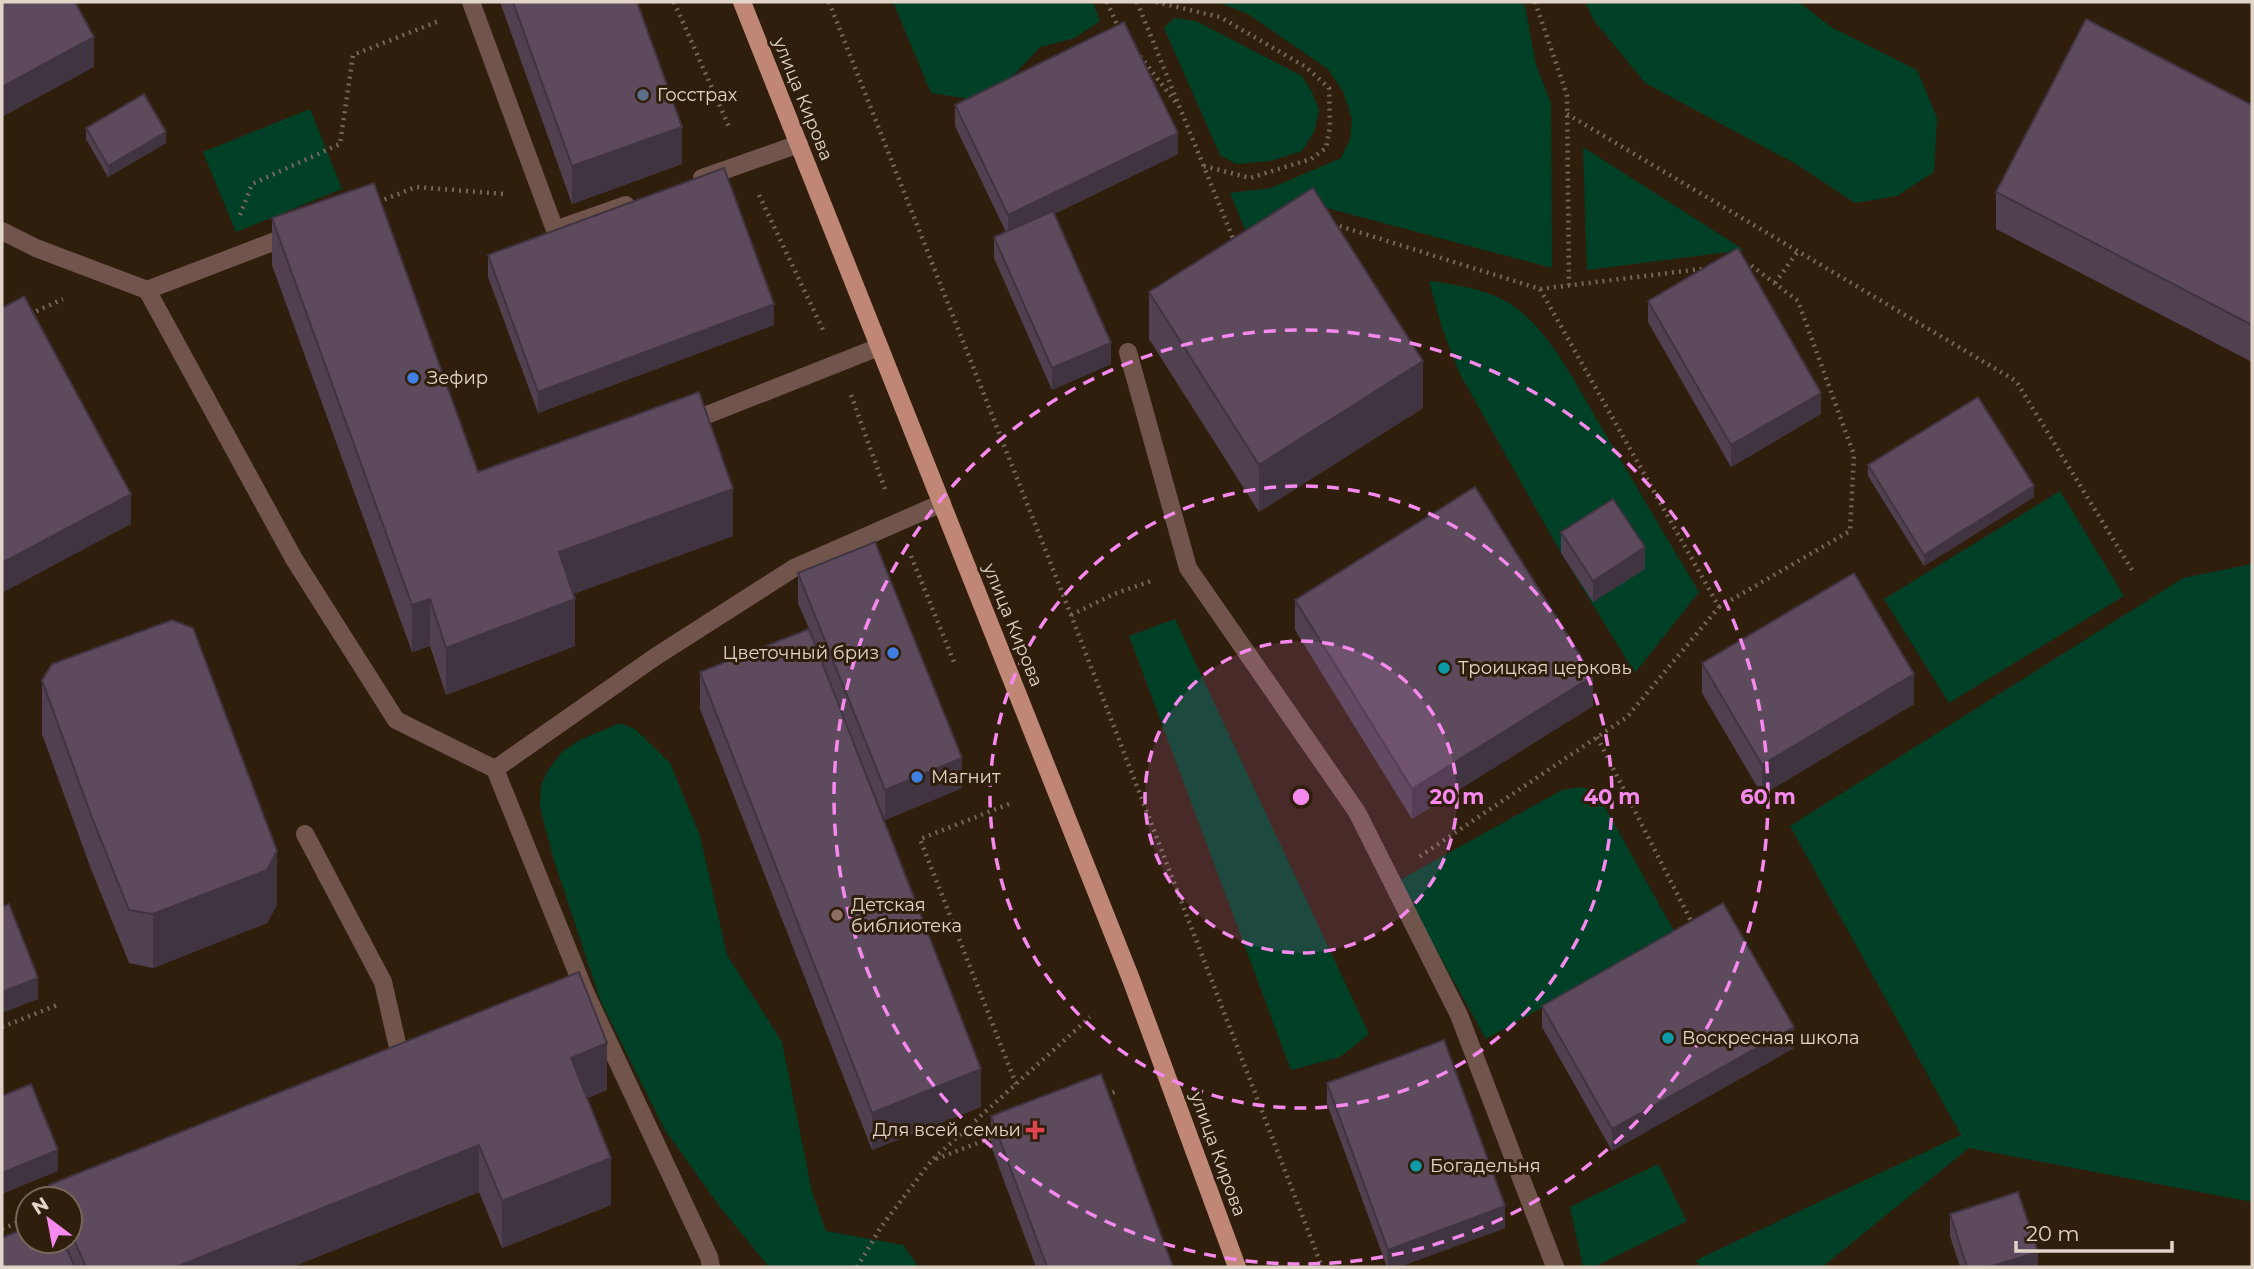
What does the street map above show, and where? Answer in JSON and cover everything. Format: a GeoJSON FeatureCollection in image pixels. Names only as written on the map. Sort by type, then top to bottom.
{"type":"FeatureCollection","features":[{"type":"Feature","properties":{"kind":"main road","name":"улица Кирова"},"geometry":{"type":"LineString","coordinates":[[742,2],[1131,979],[1237,1267]]}},
{"type":"Feature","properties":{"kind":"lane"},"geometry":{"type":"LineString","coordinates":[[472,5],[555,230],[643,199]]}},
{"type":"Feature","properties":{"kind":"lane"},"geometry":{"type":"LineString","coordinates":[[681,185],[799,144]]}},
{"type":"Feature","properties":{"kind":"lane"},"geometry":{"type":"LineString","coordinates":[[148,290],[314,226]]}},
{"type":"Feature","properties":{"kind":"lane"},"geometry":{"type":"LineString","coordinates":[[2,231],[36,248],[148,290],[293,559],[396,720],[495,769],[579,994],[709,1257],[711,1267]]}},
{"type":"Feature","properties":{"kind":"lane"},"geometry":{"type":"LineString","coordinates":[[669,429],[879,346]]}},
{"type":"Feature","properties":{"kind":"lane"},"geometry":{"type":"LineString","coordinates":[[1128,352],[1188,568],[1357,812],[1459,1015],[1555,1267]]}},
{"type":"Feature","properties":{"kind":"lane"},"geometry":{"type":"LineString","coordinates":[[495,769],[655,657],[794,568],[942,503]]}},
{"type":"Feature","properties":{"kind":"lane"},"geometry":{"type":"LineString","coordinates":[[305,834],[383,982],[402,1066]]}},
{"type":"Feature","properties":{"kind":"path"},"geometry":{"type":"LineString","coordinates":[[829,2],[1071,615],[1322,1267]]}},
{"type":"Feature","properties":{"kind":"path"},"geometry":{"type":"LineString","coordinates":[[1107,2],[1126,38]]}},
{"type":"Feature","properties":{"kind":"path"},"geometry":{"type":"LineString","coordinates":[[1138,2],[1235,242]]}},
{"type":"Feature","properties":{"kind":"path"},"geometry":{"type":"LineString","coordinates":[[1156,2],[1220,17],[1307,67],[1329,88],[1330,127],[1326,148],[1311,159],[1251,178],[1204,166]]}},
{"type":"Feature","properties":{"kind":"path"},"geometry":{"type":"LineString","coordinates":[[1535,2],[1566,95],[1569,285]]}},
{"type":"Feature","properties":{"kind":"path"},"geometry":{"type":"LineString","coordinates":[[223,260],[252,184],[340,144],[353,55],[472,5]]}},
{"type":"Feature","properties":{"kind":"path"},"geometry":{"type":"LineString","coordinates":[[1134,48],[1181,111]]}},
{"type":"Feature","properties":{"kind":"path"},"geometry":{"type":"LineString","coordinates":[[1567,114],[2016,381],[2132,570]]}},
{"type":"Feature","properties":{"kind":"path"},"geometry":{"type":"LineString","coordinates":[[378,202],[416,187],[543,197]]}},
{"type":"Feature","properties":{"kind":"path"},"geometry":{"type":"LineString","coordinates":[[1322,220],[1540,289],[1721,266]]}},
{"type":"Feature","properties":{"kind":"path"},"geometry":{"type":"LineString","coordinates":[[1775,283],[1798,251]]}},
{"type":"Feature","properties":{"kind":"path"},"geometry":{"type":"LineString","coordinates":[[1390,877],[1626,717],[1719,607],[1850,531],[1854,455],[1798,301],[1748,263],[1735,265]]}},
{"type":"Feature","properties":{"kind":"path"},"geometry":{"type":"LineString","coordinates":[[1540,289],[1719,607]]}},
{"type":"Feature","properties":{"kind":"path"},"geometry":{"type":"LineString","coordinates":[[1071,615],[1114,594],[1188,568]]}},
{"type":"Feature","properties":{"kind":"path"},"geometry":{"type":"LineString","coordinates":[[1597,737],[1691,921]]}},
{"type":"Feature","properties":{"kind":"path"},"geometry":{"type":"LineString","coordinates":[[1009,804],[920,839],[1016,1084]]}},
{"type":"Feature","properties":{"kind":"path"},"geometry":{"type":"LineString","coordinates":[[2,1027],[60,1004]]}},
{"type":"Feature","properties":{"kind":"path"},"geometry":{"type":"LineString","coordinates":[[857,1267],[881,1227],[932,1160],[1090,1017]]}},
{"type":"Feature","properties":{"kind":"path"},"geometry":{"type":"LineString","coordinates":[[1105,1096],[1117,1091]]}},
{"type":"Feature","properties":{"kind":"path"},"geometry":{"type":"LineString","coordinates":[[932,1160],[1006,1133]]}},
{"type":"Feature","properties":{"kind":"green space"},"geometry":{"type":"Polygon","coordinates":[[[893,2],[1093,2],[1100,21],[1075,38],[1040,47],[1013,76],[991,90],[969,99],[931,93],[893,2]]]}},
{"type":"Feature","properties":{"kind":"green space"},"geometry":{"type":"Polygon","coordinates":[[[1218,2],[1520,2],[1525,6],[1536,65],[1551,103],[1552,268],[1312,204],[1246,232],[1230,193],[1271,188],[1341,158],[1350,139],[1352,119],[1343,91],[1328,69],[1248,14],[1218,2]]]}},
{"type":"Feature","properties":{"kind":"green space"},"geometry":{"type":"Polygon","coordinates":[[[1585,2],[1799,2],[1831,27],[1917,70],[1937,118],[1934,172],[1897,196],[1855,203],[1796,164],[1645,83],[1593,19],[1585,2]]]}},
{"type":"Feature","properties":{"kind":"green space"},"geometry":{"type":"Polygon","coordinates":[[[1174,18],[1196,21],[1302,76],[1319,110],[1314,132],[1302,151],[1271,161],[1236,164],[1220,155],[1164,28],[1174,18]]]}},
{"type":"Feature","properties":{"kind":"green space"},"geometry":{"type":"Polygon","coordinates":[[[310,109],[342,189],[236,232],[203,152],[310,109]]]}},
{"type":"Feature","properties":{"kind":"green space"},"geometry":{"type":"Polygon","coordinates":[[[1583,147],[1744,250],[1587,270],[1583,147]]]}},
{"type":"Feature","properties":{"kind":"green space"},"geometry":{"type":"Polygon","coordinates":[[[1429,281],[1465,287],[1499,298],[1519,310],[1543,334],[1573,378],[1699,592],[1635,673],[1561,553],[1460,374],[1442,328],[1429,281]]]}},
{"type":"Feature","properties":{"kind":"green space"},"geometry":{"type":"Polygon","coordinates":[[[2060,491],[2124,596],[1949,703],[1884,599],[2060,491]]]}},
{"type":"Feature","properties":{"kind":"green space"},"geometry":{"type":"Polygon","coordinates":[[[2252,564],[2252,1202],[1969,1148],[1822,1267],[1699,1267],[1696,1260],[1961,1135],[1790,826],[2183,578],[2252,564]]]}},
{"type":"Feature","properties":{"kind":"green space"},"geometry":{"type":"Polygon","coordinates":[[[1175,619],[1369,1034],[1340,1057],[1291,1070],[1129,636],[1175,619]]]}},
{"type":"Feature","properties":{"kind":"green space"},"geometry":{"type":"Polygon","coordinates":[[[620,723],[635,729],[670,763],[700,836],[727,955],[782,1042],[812,1192],[826,1231],[903,1245],[919,1267],[769,1267],[720,1207],[665,1130],[601,1002],[553,857],[540,807],[541,786],[548,770],[563,751],[582,739],[620,723]]]}},
{"type":"Feature","properties":{"kind":"green space"},"geometry":{"type":"Polygon","coordinates":[[[1580,787],[1596,791],[1675,933],[1486,1039],[1398,881],[1562,790],[1580,787]]]}},
{"type":"Feature","properties":{"kind":"green space"},"geometry":{"type":"Polygon","coordinates":[[[1658,1164],[1687,1221],[1594,1267],[1583,1267],[1570,1207],[1658,1164]]]}},
{"type":"Feature","properties":{"kind":"building"},"geometry":{"type":"Polygon","coordinates":[[[2,2],[75,2],[94,37],[2,87],[2,2]]]}},
{"type":"Feature","properties":{"kind":"building"},"geometry":{"type":"Polygon","coordinates":[[[513,2],[637,2],[682,127],[572,166],[513,2]]]}},
{"type":"Feature","properties":{"kind":"building"},"geometry":{"type":"Polygon","coordinates":[[[2086,19],[2252,105],[2252,325],[1996,192],[2086,19]]]}},
{"type":"Feature","properties":{"kind":"building"},"geometry":{"type":"Polygon","coordinates":[[[1124,22],[1178,133],[1008,215],[955,105],[1124,22]]]}},
{"type":"Feature","properties":{"kind":"building"},"geometry":{"type":"Polygon","coordinates":[[[144,94],[166,132],[108,166],[86,128],[144,94]]]}},
{"type":"Feature","properties":{"kind":"building"},"geometry":{"type":"Polygon","coordinates":[[[724,168],[774,304],[538,392],[488,255],[724,168]]]}},
{"type":"Feature","properties":{"kind":"building"},"geometry":{"type":"Polygon","coordinates":[[[374,183],[478,472],[699,392],[733,489],[559,552],[575,599],[446,648],[430,599],[412,605],[272,218],[374,183]]]}},
{"type":"Feature","properties":{"kind":"building"},"geometry":{"type":"Polygon","coordinates":[[[1313,188],[1423,361],[1259,465],[1149,292],[1313,188]]]}},
{"type":"Feature","properties":{"kind":"building"},"geometry":{"type":"Polygon","coordinates":[[[1053,211],[1111,343],[1052,368],[994,237],[1053,211]]]}},
{"type":"Feature","properties":{"kind":"building"},"geometry":{"type":"Polygon","coordinates":[[[1738,248],[1821,393],[1731,445],[1648,301],[1738,248]]]}},
{"type":"Feature","properties":{"kind":"building"},"geometry":{"type":"Polygon","coordinates":[[[24,296],[131,494],[2,563],[2,308],[24,296]]]}},
{"type":"Feature","properties":{"kind":"building"},"geometry":{"type":"Polygon","coordinates":[[[1978,397],[2034,486],[1924,555],[1868,465],[1978,397]]]}},
{"type":"Feature","properties":{"kind":"building","name":"Троицкая церковь"},"geometry":{"type":"Polygon","coordinates":[[[1475,487],[1593,676],[1412,789],[1295,600],[1475,487]]]}},
{"type":"Feature","properties":{"kind":"building"},"geometry":{"type":"Polygon","coordinates":[[[1613,499],[1645,547],[1593,581],[1561,532],[1613,499]]]}},
{"type":"Feature","properties":{"kind":"building"},"geometry":{"type":"Polygon","coordinates":[[[875,542],[962,758],[885,790],[798,573],[875,542]]]}},
{"type":"Feature","properties":{"kind":"building"},"geometry":{"type":"Polygon","coordinates":[[[1854,573],[1914,674],[1762,765],[1702,663],[1854,573]]]}},
{"type":"Feature","properties":{"kind":"building"},"geometry":{"type":"Polygon","coordinates":[[[172,620],[193,628],[277,851],[267,870],[153,914],[129,910],[42,680],[52,664],[172,620]]]}},
{"type":"Feature","properties":{"kind":"building"},"geometry":{"type":"Polygon","coordinates":[[[809,629],[981,1069],[872,1113],[700,672],[809,629]]]}},
{"type":"Feature","properties":{"kind":"building","name":"Воскресная школа"},"geometry":{"type":"Polygon","coordinates":[[[1723,903],[1794,1027],[1612,1129],[1542,1006],[1723,903]]]}},
{"type":"Feature","properties":{"kind":"building"},"geometry":{"type":"Polygon","coordinates":[[[9,904],[38,978],[2,992],[2,907],[9,904]]]}},
{"type":"Feature","properties":{"kind":"building"},"geometry":{"type":"Polygon","coordinates":[[[579,972],[607,1043],[571,1058],[611,1158],[502,1201],[479,1145],[176,1267],[86,1267],[81,1255],[84,1255],[84,1185],[49,1185],[579,972]]]}},
{"type":"Feature","properties":{"kind":"building","name":"Богадельня"},"geometry":{"type":"Polygon","coordinates":[[[1444,1040],[1505,1206],[1388,1250],[1327,1083],[1444,1040]]]}},
{"type":"Feature","properties":{"kind":"building"},"geometry":{"type":"Polygon","coordinates":[[[1101,1074],[1173,1267],[1047,1267],[991,1116],[1101,1074]]]}},
{"type":"Feature","properties":{"kind":"building"},"geometry":{"type":"Polygon","coordinates":[[[31,1084],[58,1150],[2,1173],[2,1096],[31,1084]]]}},
{"type":"Feature","properties":{"kind":"building"},"geometry":{"type":"Polygon","coordinates":[[[2018,1192],[2038,1252],[1989,1267],[1967,1267],[1950,1214],[2018,1192]]]}},
{"type":"Feature","properties":{"kind":"building"},"geometry":{"type":"Polygon","coordinates":[[[14,1233],[14,1255],[69,1255],[75,1267],[2,1267],[2,1238],[14,1233]]]}},
{"type":"Feature","properties":{"kind":"place","name":"Госстрах"},"geometry":{"type":"Point","coordinates":[643,95]}},
{"type":"Feature","properties":{"kind":"place","name":"Зефир"},"geometry":{"type":"Point","coordinates":[413,378]}},
{"type":"Feature","properties":{"kind":"place","name":"Цветочный бриз"},"geometry":{"type":"Point","coordinates":[893,653]}},
{"type":"Feature","properties":{"kind":"place","name":"Троицкая церковь"},"geometry":{"type":"Point","coordinates":[1444,668]}},
{"type":"Feature","properties":{"kind":"place","name":"Магнит"},"geometry":{"type":"Point","coordinates":[917,777]}},
{"type":"Feature","properties":{"kind":"place","name":"Детская библиотека"},"geometry":{"type":"Point","coordinates":[837,915]}},
{"type":"Feature","properties":{"kind":"place","name":"Воскресная школа"},"geometry":{"type":"Point","coordinates":[1668,1038]}},
{"type":"Feature","properties":{"kind":"place","name":"Для всей семьи"},"geometry":{"type":"Point","coordinates":[1035,1130]}},
{"type":"Feature","properties":{"kind":"place","name":"Богадельня"},"geometry":{"type":"Point","coordinates":[1416,1166]}}]}
